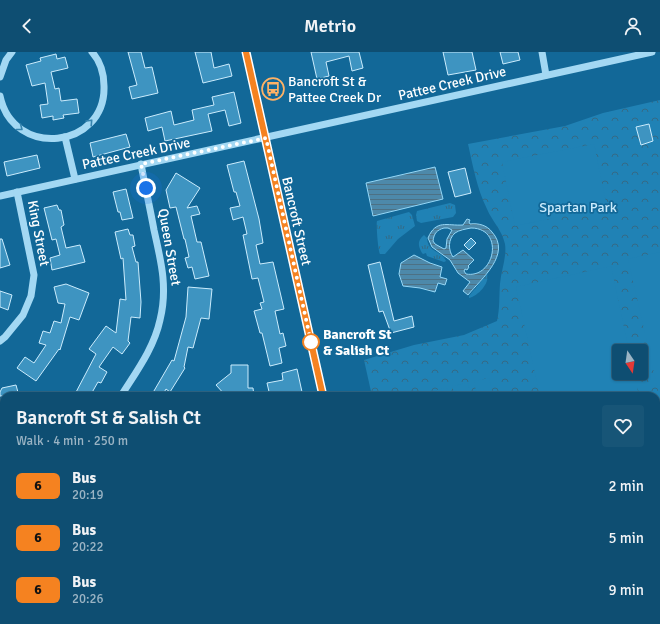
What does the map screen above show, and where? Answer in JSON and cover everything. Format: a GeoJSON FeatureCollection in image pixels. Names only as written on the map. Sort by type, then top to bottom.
{"type":"FeatureCollection","features":[{"type":"Feature","properties":{"kind":"street"},"geometry":{"type":"LineString","coordinates":[[0,77],[6,60],[12,52]]}},
{"type":"Feature","properties":{"kind":"street"},"geometry":{"type":"LineString","coordinates":[[0,96],[8,116],[21,129],[30,134],[43,138],[57,139],[65,138],[80,131],[88,125],[98,112],[103,99],[104,90],[102,71],[92,52]]}},
{"type":"Feature","properties":{"kind":"street","name":"Bancroft Street"},"geometry":{"type":"LineString","coordinates":[[246,52],[322,392]]}},
{"type":"Feature","properties":{"kind":"street"},"geometry":{"type":"LineString","coordinates":[[542,52],[546,75]]}},
{"type":"Feature","properties":{"kind":"street","name":"Pattee Creek Drive"},"geometry":{"type":"LineString","coordinates":[[0,196],[652,52]]}},
{"type":"Feature","properties":{"kind":"street"},"geometry":{"type":"LineString","coordinates":[[65,138],[75,179]]}},
{"type":"Feature","properties":{"kind":"street","name":"Queen Street"},"geometry":{"type":"LineString","coordinates":[[124,392],[148,353],[160,321],[165,294],[161,258],[154,232],[141,164]]}},
{"type":"Feature","properties":{"kind":"street","name":"King Street"},"geometry":{"type":"LineString","coordinates":[[0,342],[6,337],[23,315],[31,296],[34,275],[17,192]]}},
{"type":"Feature","properties":{"kind":"green space","name":"Spartan Park"},"geometry":{"type":"Polygon","coordinates":[[[660,100],[660,392],[371,392],[364,360],[414,345],[464,335],[497,321],[505,244],[502,234],[489,213],[481,194],[468,144],[565,126],[603,113],[660,100]]]}},
{"type":"Feature","properties":{"kind":"green space"},"geometry":{"type":"Polygon","coordinates":[[[594,144],[607,207],[515,226],[502,162],[594,144]]]}},
{"type":"Feature","properties":{"kind":"green space"},"geometry":{"type":"Polygon","coordinates":[[[450,203],[455,205],[456,213],[453,217],[421,223],[417,221],[417,211],[450,203]]]}},
{"type":"Feature","properties":{"kind":"green space"},"geometry":{"type":"Polygon","coordinates":[[[409,212],[412,215],[415,226],[398,239],[385,254],[380,254],[377,237],[377,221],[409,212]]]}},
{"type":"Feature","properties":{"kind":"green space"},"geometry":{"type":"Polygon","coordinates":[[[424,235],[432,249],[444,257],[446,261],[444,262],[427,256],[426,253],[422,253],[419,244],[420,239],[424,235]]]}},
{"type":"Feature","properties":{"kind":"green space"},"geometry":{"type":"Polygon","coordinates":[[[660,252],[660,392],[658,392],[628,259],[660,252]]]}},
{"type":"Feature","properties":{"kind":"green space"},"geometry":{"type":"Polygon","coordinates":[[[611,266],[628,344],[612,344],[612,380],[636,380],[638,392],[539,392],[516,287],[611,266]]]}},
{"type":"Feature","properties":{"kind":"green space"},"geometry":{"type":"Polygon","coordinates":[[[487,274],[487,281],[482,289],[476,295],[469,298],[469,296],[487,274]]]}},
{"type":"Feature","properties":{"kind":"green space"},"geometry":{"type":"Polygon","coordinates":[[[489,378],[492,392],[476,392],[474,381],[489,378]]]}},
{"type":"Feature","properties":{"kind":"green space"},"geometry":{"type":"Polygon","coordinates":[[[468,383],[470,392],[454,392],[452,386],[468,383]]]}},
{"type":"Feature","properties":{"kind":"green space"},"geometry":{"type":"Polygon","coordinates":[[[447,388],[448,392],[431,392],[447,388]]]}},
{"type":"Feature","properties":{"kind":"shaded area"},"geometry":{"type":"Polygon","coordinates":[[[435,167],[443,199],[373,216],[366,183],[435,167]]]}},
{"type":"Feature","properties":{"kind":"shaded area"},"geometry":{"type":"Polygon","coordinates":[[[467,219],[470,220],[470,224],[479,224],[488,228],[497,240],[499,249],[497,257],[487,274],[468,295],[463,291],[470,282],[458,273],[450,260],[432,247],[428,238],[431,232],[438,226],[463,225],[467,219]],[[444,228],[436,232],[433,241],[435,244],[444,249],[446,248],[447,239],[452,230],[444,228]],[[471,228],[455,233],[450,241],[450,251],[453,257],[463,250],[474,260],[468,266],[469,267],[467,270],[465,269],[464,271],[466,274],[476,273],[484,269],[489,262],[492,253],[492,244],[489,236],[482,230],[471,228]]]}},
{"type":"Feature","properties":{"kind":"shaded area"},"geometry":{"type":"Polygon","coordinates":[[[414,255],[442,267],[440,277],[447,279],[445,285],[438,283],[435,292],[403,286],[399,274],[401,263],[414,255]]]}},
{"type":"Feature","properties":{"kind":"building"},"geometry":{"type":"Polygon","coordinates":[[[128,52],[141,52],[145,68],[152,67],[158,93],[132,99],[129,87],[137,85],[128,52]]]}},
{"type":"Feature","properties":{"kind":"building"},"geometry":{"type":"Polygon","coordinates":[[[195,52],[211,52],[214,68],[229,64],[232,76],[203,83],[195,52]]]}},
{"type":"Feature","properties":{"kind":"building"},"geometry":{"type":"Polygon","coordinates":[[[311,52],[359,52],[363,68],[352,71],[349,56],[326,62],[329,76],[317,79],[311,52]]]}},
{"type":"Feature","properties":{"kind":"building"},"geometry":{"type":"Polygon","coordinates":[[[443,52],[472,52],[476,70],[448,75],[443,52]]]}},
{"type":"Feature","properties":{"kind":"building"},"geometry":{"type":"Polygon","coordinates":[[[500,52],[518,52],[520,60],[503,64],[500,52]]]}},
{"type":"Feature","properties":{"kind":"building"},"geometry":{"type":"Polygon","coordinates":[[[56,54],[57,59],[65,57],[68,68],[51,72],[55,89],[59,88],[61,101],[77,99],[79,113],[63,115],[64,118],[53,120],[53,116],[42,118],[40,105],[48,104],[45,83],[32,86],[26,65],[41,61],[40,58],[56,54]]]}},
{"type":"Feature","properties":{"kind":"building"},"geometry":{"type":"Polygon","coordinates":[[[234,92],[241,123],[229,126],[225,110],[208,114],[212,131],[165,141],[162,127],[148,131],[145,118],[171,111],[174,125],[194,120],[192,110],[214,105],[212,97],[234,92]]]}},
{"type":"Feature","properties":{"kind":"building"},"geometry":{"type":"Polygon","coordinates":[[[649,124],[653,141],[641,145],[636,127],[649,124]]]}},
{"type":"Feature","properties":{"kind":"building"},"geometry":{"type":"Polygon","coordinates":[[[126,134],[130,147],[93,157],[90,143],[126,134]]]}},
{"type":"Feature","properties":{"kind":"building"},"geometry":{"type":"Polygon","coordinates":[[[37,155],[40,168],[7,176],[4,162],[37,155]]]}},
{"type":"Feature","properties":{"kind":"building"},"geometry":{"type":"Polygon","coordinates":[[[244,161],[259,219],[263,243],[256,245],[260,264],[273,262],[284,309],[275,311],[280,334],[283,333],[286,346],[279,348],[282,363],[270,366],[262,333],[260,333],[254,311],[262,309],[260,303],[264,302],[258,278],[252,279],[243,235],[247,234],[243,217],[233,220],[230,208],[240,206],[236,192],[234,192],[227,165],[244,161]]]}},
{"type":"Feature","properties":{"kind":"building"},"geometry":{"type":"Polygon","coordinates":[[[465,168],[471,193],[455,197],[448,172],[465,168]]]}},
{"type":"Feature","properties":{"kind":"building"},"geometry":{"type":"Polygon","coordinates":[[[176,173],[200,188],[187,208],[197,206],[200,214],[191,216],[197,242],[201,242],[209,276],[195,279],[192,267],[188,268],[185,258],[189,257],[176,207],[170,208],[166,190],[176,173]]]}},
{"type":"Feature","properties":{"kind":"building"},"geometry":{"type":"Polygon","coordinates":[[[126,189],[133,218],[122,220],[120,212],[118,212],[113,192],[126,189]]]}},
{"type":"Feature","properties":{"kind":"building"},"geometry":{"type":"Polygon","coordinates":[[[57,205],[59,210],[61,210],[64,225],[61,227],[66,248],[80,245],[85,262],[52,270],[50,258],[60,255],[56,239],[52,240],[44,208],[57,205]]]}},
{"type":"Feature","properties":{"kind":"building"},"geometry":{"type":"Polygon","coordinates":[[[128,229],[130,235],[133,235],[135,246],[132,247],[136,262],[138,262],[141,302],[140,318],[131,317],[128,341],[130,343],[122,354],[113,347],[99,367],[107,372],[101,383],[98,382],[92,392],[76,392],[96,354],[89,349],[106,326],[116,333],[120,299],[126,300],[123,258],[121,259],[115,232],[128,229]]]}},
{"type":"Feature","properties":{"kind":"building"},"geometry":{"type":"Polygon","coordinates":[[[471,238],[476,243],[469,250],[464,245],[471,238]]]}},
{"type":"Feature","properties":{"kind":"building"},"geometry":{"type":"Polygon","coordinates":[[[0,239],[2,239],[10,265],[0,268],[0,239]]]}},
{"type":"Feature","properties":{"kind":"building"},"geometry":{"type":"Polygon","coordinates":[[[380,262],[394,321],[412,316],[414,327],[391,333],[383,311],[379,312],[368,265],[380,262]]]}},
{"type":"Feature","properties":{"kind":"building"},"geometry":{"type":"Polygon","coordinates":[[[66,284],[89,293],[79,320],[70,317],[60,350],[59,349],[36,381],[17,368],[25,357],[34,363],[46,345],[39,343],[43,331],[50,333],[54,321],[61,323],[65,304],[58,303],[54,287],[66,284]]]}},
{"type":"Feature","properties":{"kind":"building"},"geometry":{"type":"Polygon","coordinates":[[[188,287],[212,289],[209,319],[201,318],[193,348],[188,347],[185,368],[170,392],[166,389],[164,392],[153,392],[172,360],[174,361],[186,317],[188,287]]]}},
{"type":"Feature","properties":{"kind":"building"},"geometry":{"type":"Polygon","coordinates":[[[0,291],[12,295],[8,310],[0,307],[0,291]]]}},
{"type":"Feature","properties":{"kind":"building"},"geometry":{"type":"Polygon","coordinates":[[[231,365],[248,365],[248,388],[253,388],[254,392],[222,392],[216,385],[231,373],[231,365]]]}},
{"type":"Feature","properties":{"kind":"building"},"geometry":{"type":"Polygon","coordinates":[[[297,369],[302,392],[269,392],[267,383],[283,380],[282,373],[297,369]]]}},
{"type":"Feature","properties":{"kind":"building"},"geometry":{"type":"Polygon","coordinates":[[[16,385],[18,392],[0,392],[2,388],[16,385]]]}},
{"type":"Feature","properties":{"kind":"bus line","name":"6"},"geometry":{"type":"LineString","coordinates":[[246,52],[322,392]]}},
{"type":"Feature","properties":{"kind":"place","name":"Bancroft St & Pattee Creek Dr"},"geometry":{"type":"Point","coordinates":[273,89]}},
{"type":"Feature","properties":{"kind":"place","name":"Bancroft St & Salish Ct"},"geometry":{"type":"Point","coordinates":[311,342]}},
{"type":"Feature","properties":{"kind":"route"},"geometry":{"type":"LineString","coordinates":[[146,188],[141,164],[266,138],[311,342]]}}]}
